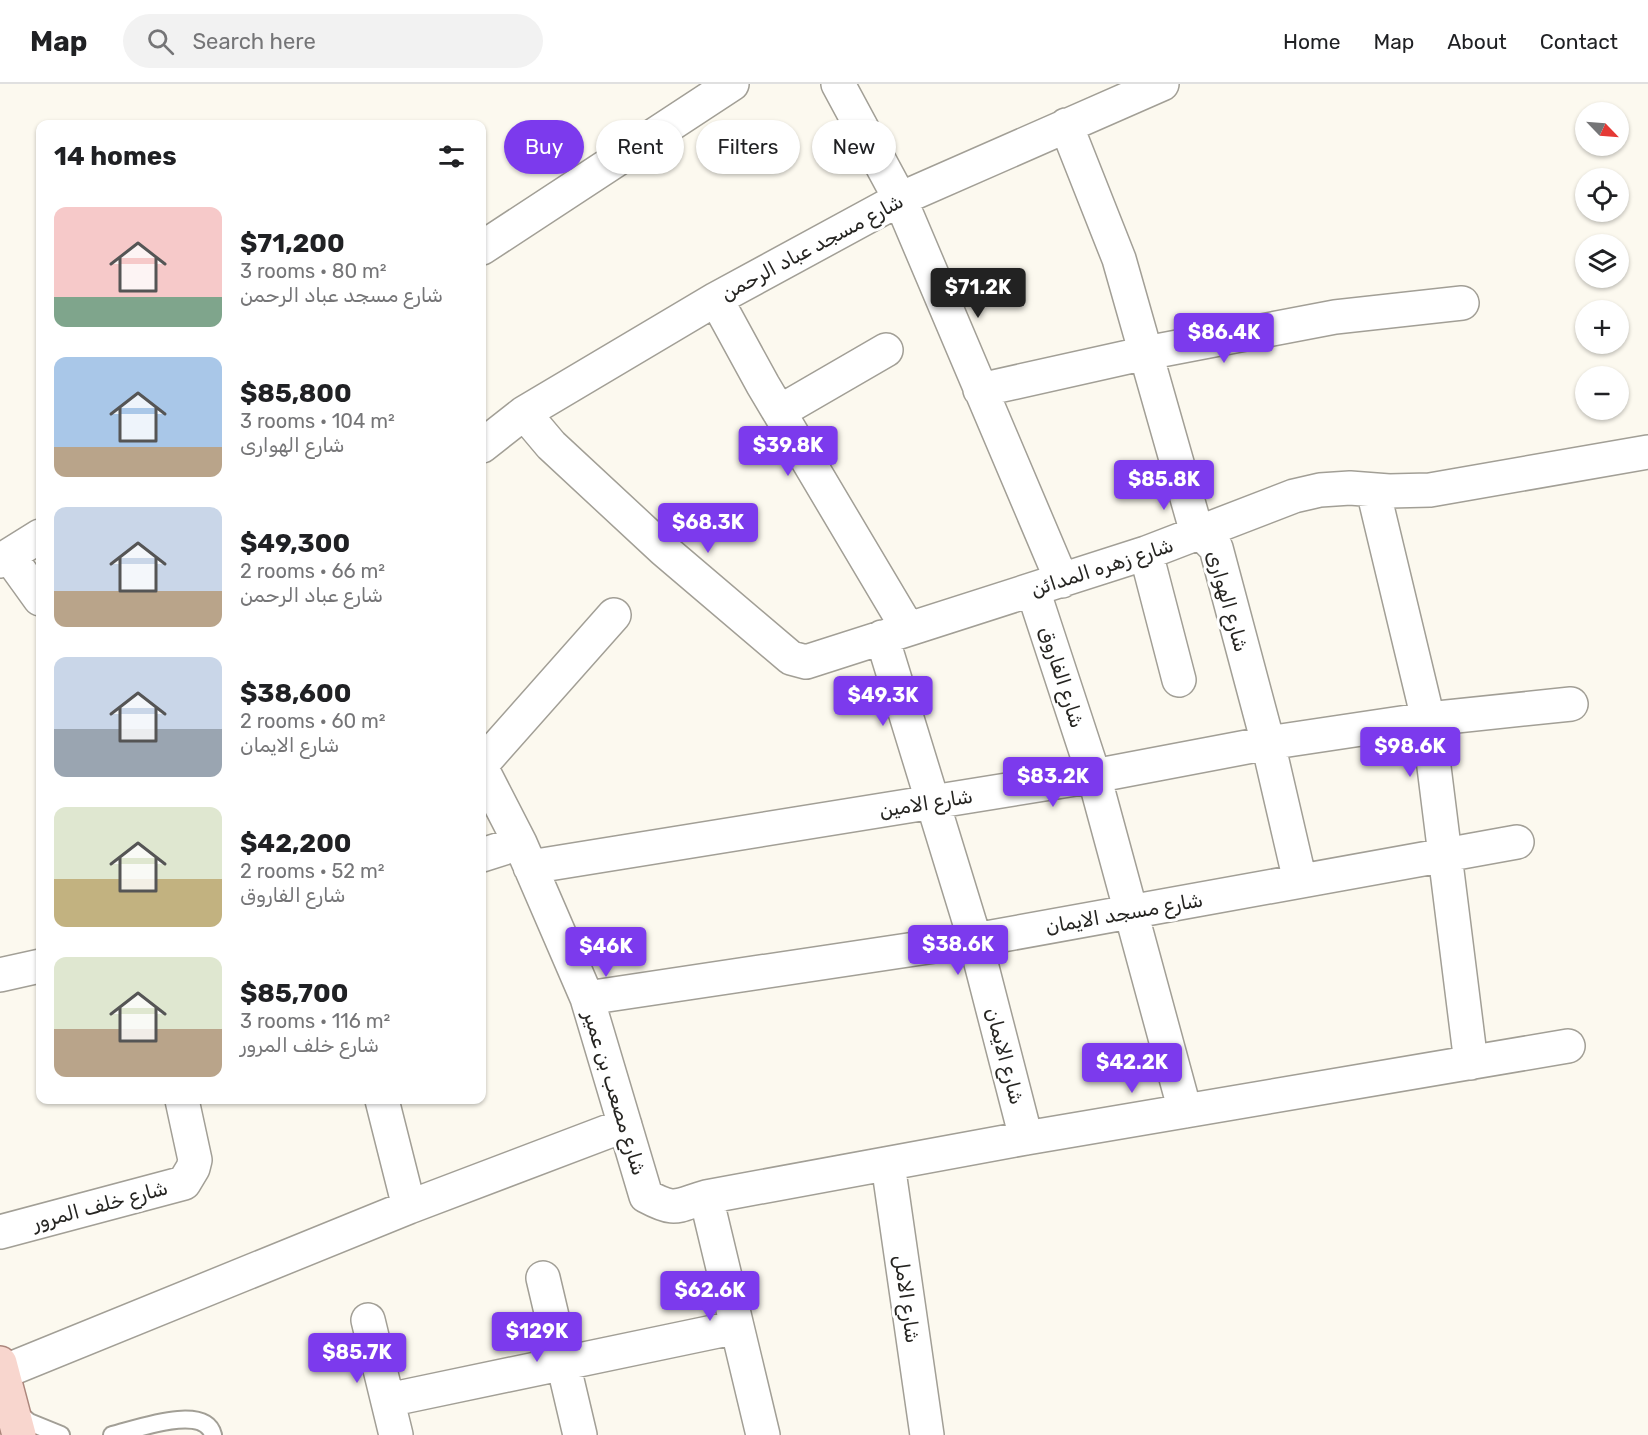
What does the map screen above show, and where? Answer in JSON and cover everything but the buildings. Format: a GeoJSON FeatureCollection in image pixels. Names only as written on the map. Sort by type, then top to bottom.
{"type":"FeatureCollection","features":[{"type":"Feature","properties":{"kind":"main road"},"geometry":{"type":"LineString","coordinates":[[1,1367],[15,1422]]}},
{"type":"Feature","properties":{"kind":"street"},"geometry":{"type":"LineString","coordinates":[[486,245],[732,84]]}},
{"type":"Feature","properties":{"kind":"street","name":"شارع الفاروق"},"geometry":{"type":"LineString","coordinates":[[838,84],[900,199],[980,390],[1048,586],[1094,776],[1185,1111]]}},
{"type":"Feature","properties":{"kind":"street","name":"شارع مسجد عباد الرحمن"},"geometry":{"type":"LineString","coordinates":[[486,443],[524,413],[716,298],[900,199],[1162,84]]}},
{"type":"Feature","properties":{"kind":"street","name":"شارع الهوارى"},"geometry":{"type":"LineString","coordinates":[[1066,125],[1119,259],[1195,526],[1216,548],[1268,743],[1300,881]]}},
{"type":"Feature","properties":{"kind":"street","name":"شارع الايمان"},"geometry":{"type":"LineString","coordinates":[[716,298],[779,412],[895,633],[933,801],[975,940],[1026,1138]]}},
{"type":"Feature","properties":{"kind":"street"},"geometry":{"type":"LineString","coordinates":[[980,390],[1146,353],[1335,318],[1462,303]]}},
{"type":"Feature","properties":{"kind":"street"},"geometry":{"type":"LineString","coordinates":[[779,412],[886,350]]}},
{"type":"Feature","properties":{"kind":"street","name":"شارع زهره المدائن"},"geometry":{"type":"LineString","coordinates":[[524,413],[550,446],[664,550],[791,658],[806,662],[1146,553],[1201,534],[1294,496],[1330,489],[1430,490],[1648,452]]}},
{"type":"Feature","properties":{"kind":"street"},"geometry":{"type":"LineString","coordinates":[[1372,490],[1428,719],[1471,1063]]}},
{"type":"Feature","properties":{"kind":"street"},"geometry":{"type":"LineString","coordinates":[[36,539],[4,559],[36,595]]}},
{"type":"Feature","properties":{"kind":"street"},"geometry":{"type":"LineString","coordinates":[[1146,553],[1179,680]]}},
{"type":"Feature","properties":{"kind":"street"},"geometry":{"type":"LineString","coordinates":[[486,759],[614,615]]}},
{"type":"Feature","properties":{"kind":"street","name":"شارع الامين"},"geometry":{"type":"LineString","coordinates":[[486,855],[525,855],[933,801],[1094,776],[1268,743],[1428,719],[1571,704]]}},
{"type":"Feature","properties":{"kind":"street","name":"شارع مصعب بن عمير"},"geometry":{"type":"LineString","coordinates":[[486,777],[525,855],[587,998],[646,1196],[670,1207],[706,1197],[1026,1138],[1568,1046]]}},
{"type":"Feature","properties":{"kind":"street","name":"شارع مسجد الايمان"},"geometry":{"type":"LineString","coordinates":[[587,998],[975,940],[1517,842]]}},
{"type":"Feature","properties":{"kind":"street"},"geometry":{"type":"LineString","coordinates":[[0,975],[36,967]]}},
{"type":"Feature","properties":{"kind":"street","name":"شارع خلف المرور"},"geometry":{"type":"LineString","coordinates":[[0,1232],[184,1183],[190,1176],[195,1160],[183,1104]]}},
{"type":"Feature","properties":{"kind":"street"},"geometry":{"type":"LineString","coordinates":[[383,1104],[409,1207]]}},
{"type":"Feature","properties":{"kind":"street"},"geometry":{"type":"LineString","coordinates":[[1,1367],[625,1125]]}},
{"type":"Feature","properties":{"kind":"street","name":"شارع الامل"},"geometry":{"type":"LineString","coordinates":[[888,1164],[927,1435]]}},
{"type":"Feature","properties":{"kind":"street"},"geometry":{"type":"LineString","coordinates":[[706,1197],[763,1435]]}},
{"type":"Feature","properties":{"kind":"street"},"geometry":{"type":"LineString","coordinates":[[543,1278],[580,1435]]}},
{"type":"Feature","properties":{"kind":"street"},"geometry":{"type":"LineString","coordinates":[[368,1320],[396,1435]]}},
{"type":"Feature","properties":{"kind":"street"},"geometry":{"type":"LineString","coordinates":[[388,1400],[737,1327]]}},
{"type":"Feature","properties":{"kind":"lane"},"geometry":{"type":"LineString","coordinates":[[112,1435],[189,1418],[205,1423],[211,1428],[213,1435]]}},
{"type":"Feature","properties":{"kind":"lane"},"geometry":{"type":"LineString","coordinates":[[15,1422],[29,1422],[61,1435]]}}]}
